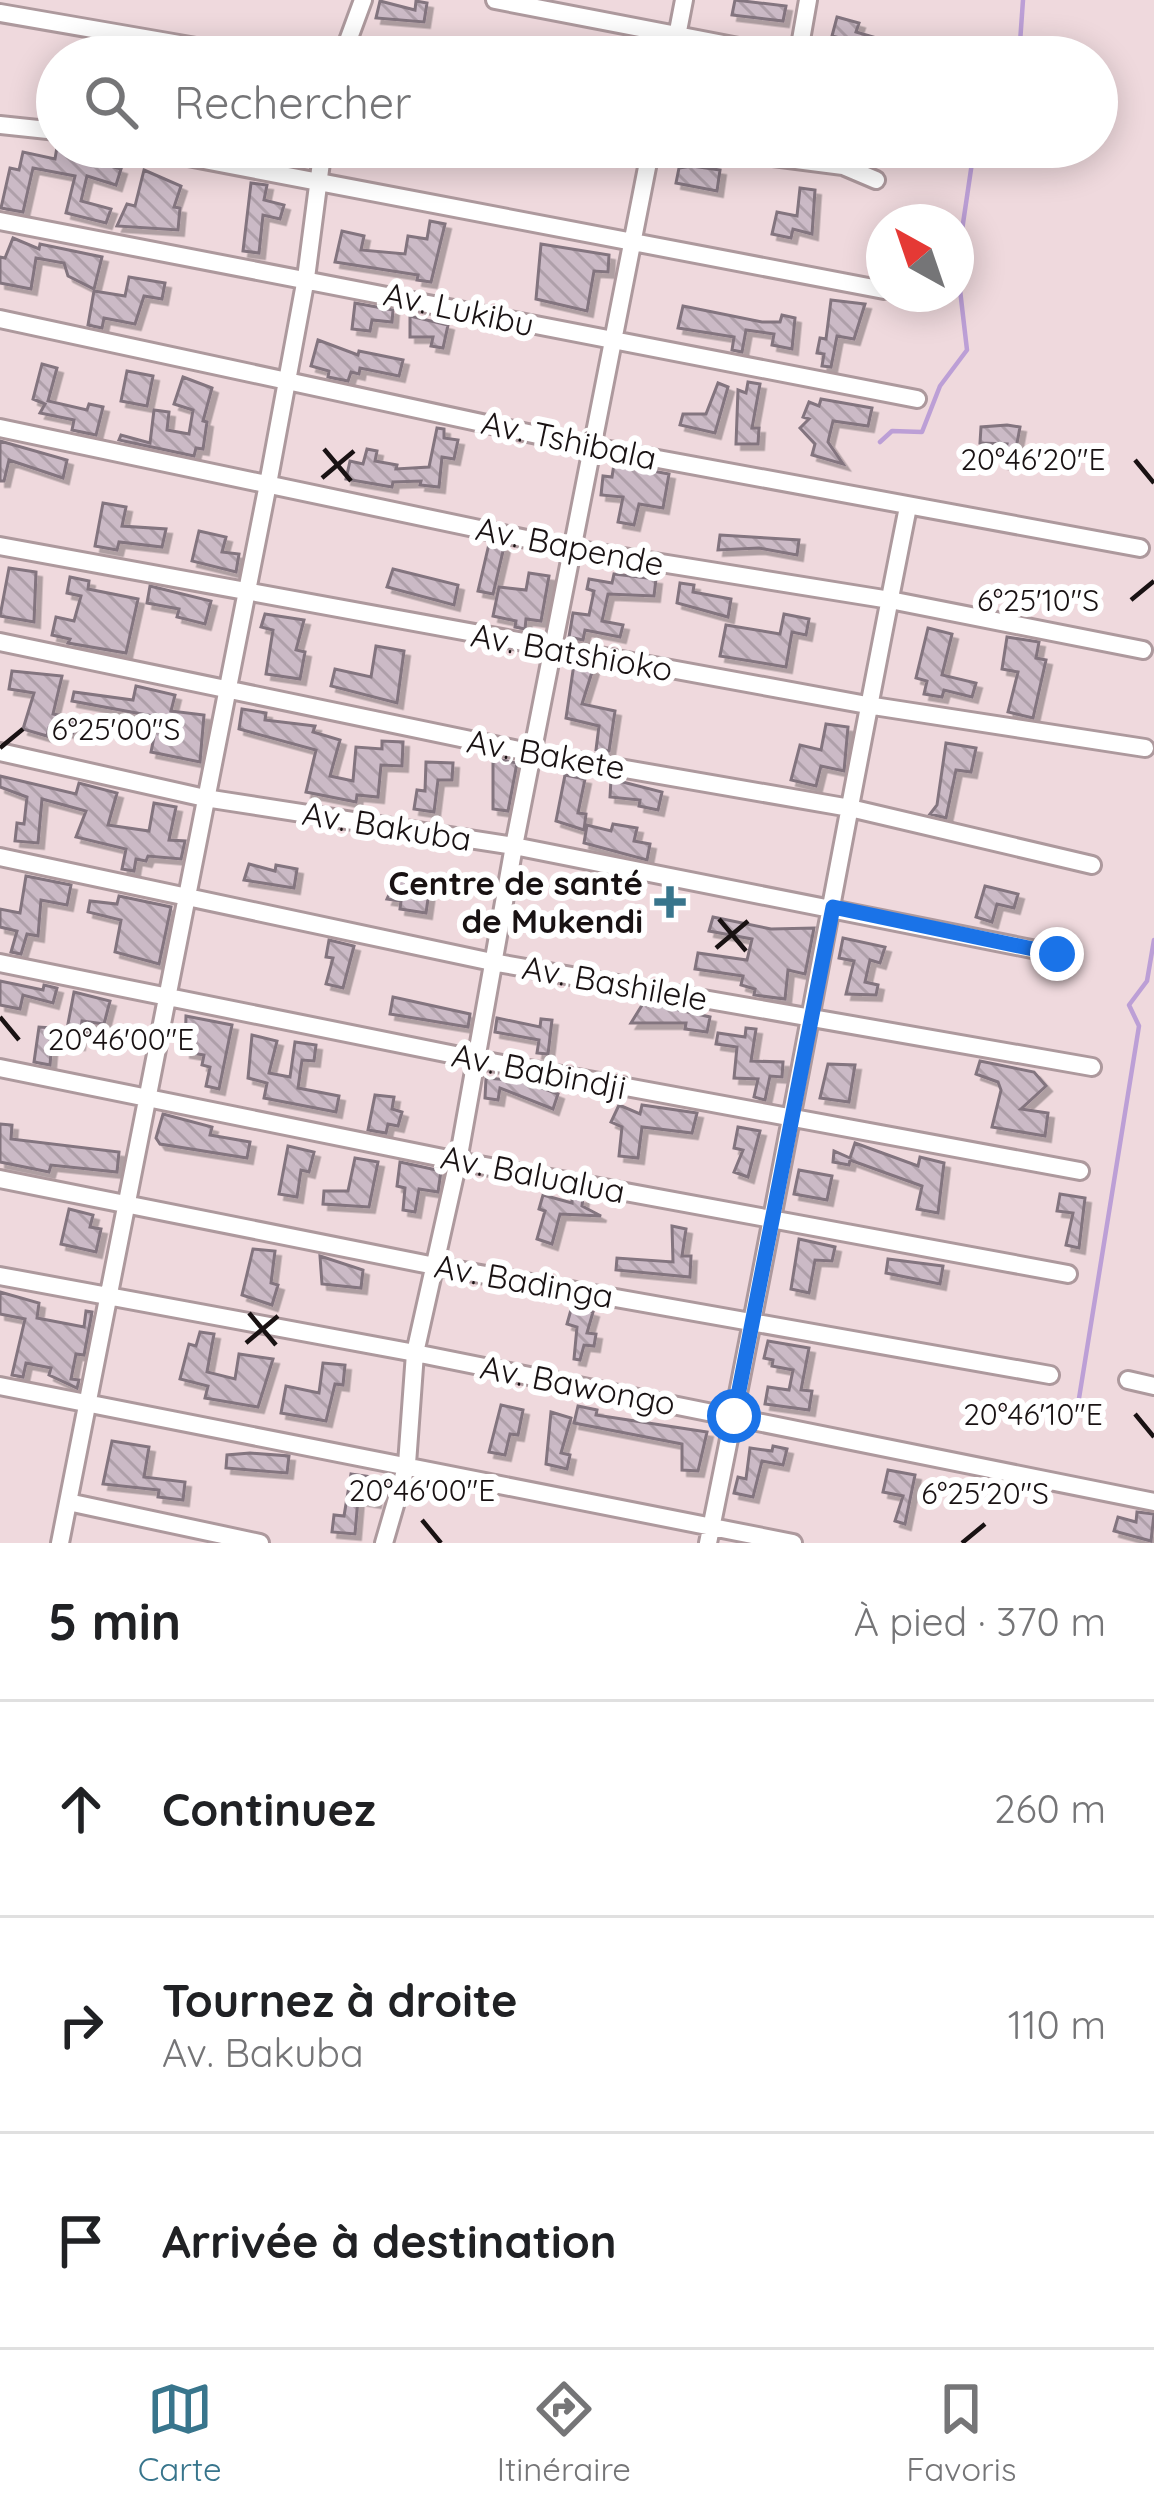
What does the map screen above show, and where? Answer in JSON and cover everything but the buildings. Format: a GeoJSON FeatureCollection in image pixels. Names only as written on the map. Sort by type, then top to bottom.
{"type":"FeatureCollection","features":[{"type":"Feature","properties":{"kind":"street"},"geometry":{"type":"LineString","coordinates":[[349,36],[362,0]]}},
{"type":"Feature","properties":{"kind":"street"},"geometry":{"type":"LineString","coordinates":[[495,0],[678,36],[684,0]]}},
{"type":"Feature","properties":{"kind":"street"},"geometry":{"type":"LineString","coordinates":[[799,36],[808,0]]}},
{"type":"Feature","properties":{"kind":"street"},"geometry":{"type":"LineString","coordinates":[[0,13],[133,36]]}},
{"type":"Feature","properties":{"kind":"street"},"geometry":{"type":"LineString","coordinates":[[0,125],[36,129]]}},
{"type":"Feature","properties":{"kind":"street"},"geometry":{"type":"LineString","coordinates":[[245,168],[866,286]]}},
{"type":"Feature","properties":{"kind":"street"},"geometry":{"type":"LineString","coordinates":[[60,1543],[307,278],[319,168]]}},
{"type":"Feature","properties":{"kind":"street"},"geometry":{"type":"LineString","coordinates":[[384,1543],[406,1464],[415,1353],[458,1160],[514,845],[647,168]]}},
{"type":"Feature","properties":{"kind":"street"},"geometry":{"type":"LineString","coordinates":[[860,168],[876,180]]}},
{"type":"Feature","properties":{"kind":"street","name":"Av. Lukibu"},"geometry":{"type":"LineString","coordinates":[[0,221],[917,399]]}},
{"type":"Feature","properties":{"kind":"street","name":"Av. Tshibala"},"geometry":{"type":"LineString","coordinates":[[0,320],[593,447],[1140,548]]}},
{"type":"Feature","properties":{"kind":"street","name":"Av. Bapende"},"geometry":{"type":"LineString","coordinates":[[0,428],[574,549],[890,600],[1143,650]]}},
{"type":"Feature","properties":{"kind":"street"},"geometry":{"type":"LineString","coordinates":[[710,1536],[795,1118],[866,705],[908,507]]}},
{"type":"Feature","properties":{"kind":"street","name":"Av. Batshioko"},"geometry":{"type":"LineString","coordinates":[[0,546],[866,705],[1145,748]]}},
{"type":"Feature","properties":{"kind":"street","name":"Av. Bakete"},"geometry":{"type":"LineString","coordinates":[[0,642],[533,753],[850,808],[1092,865]]}},
{"type":"Feature","properties":{"kind":"street","name":"Av. Bakuba"},"geometry":{"type":"LineString","coordinates":[[0,752],[205,798],[514,845],[1057,954]]}},
{"type":"Feature","properties":{"kind":"street","name":"Av. Bashilele"},"geometry":{"type":"LineString","coordinates":[[0,857],[492,962],[1092,1067]]}},
{"type":"Feature","properties":{"kind":"street","name":"Av. Babindji"},"geometry":{"type":"LineString","coordinates":[[0,963],[476,1059],[1080,1171]]}},
{"type":"Feature","properties":{"kind":"street","name":"Av. Balualua"},"geometry":{"type":"LineString","coordinates":[[0,1068],[1068,1274]]}},
{"type":"Feature","properties":{"kind":"street","name":"Av. Badinga"},"geometry":{"type":"LineString","coordinates":[[0,1179],[436,1266],[1050,1375]]}},
{"type":"Feature","properties":{"kind":"street","name":"Av. Bawongo"},"geometry":{"type":"LineString","coordinates":[[0,1276],[415,1353],[1154,1502]]}},
{"type":"Feature","properties":{"kind":"street"},"geometry":{"type":"LineString","coordinates":[[1128,1380],[1154,1386]]}},
{"type":"Feature","properties":{"kind":"street"},"geometry":{"type":"LineString","coordinates":[[0,1386],[406,1464],[710,1536],[793,1543]]}},
{"type":"Feature","properties":{"kind":"street"},"geometry":{"type":"LineString","coordinates":[[68,1502],[260,1543]]}},
{"type":"Feature","properties":{"kind":"waterway"},"geometry":{"type":"LineString","coordinates":[[1020,36],[1023,0]]}},
{"type":"Feature","properties":{"kind":"waterway"},"geometry":{"type":"LineString","coordinates":[[880,442],[892,431],[922,432],[940,386],[967,350],[957,264],[971,168]]}},
{"type":"Feature","properties":{"kind":"waterway"},"geometry":{"type":"LineString","coordinates":[[1076,1417],[1139,1026],[1129,1005],[1147,981],[1154,940]]}},
{"type":"Feature","properties":{"kind":"place","name":"Centre de santé de Mukendi"},"geometry":{"type":"Point","coordinates":[670,902]}},
{"type":"Feature","properties":{"kind":"route"},"geometry":{"type":"LineString","coordinates":[[734,1416],[833,907],[1057,954]]}}]}
